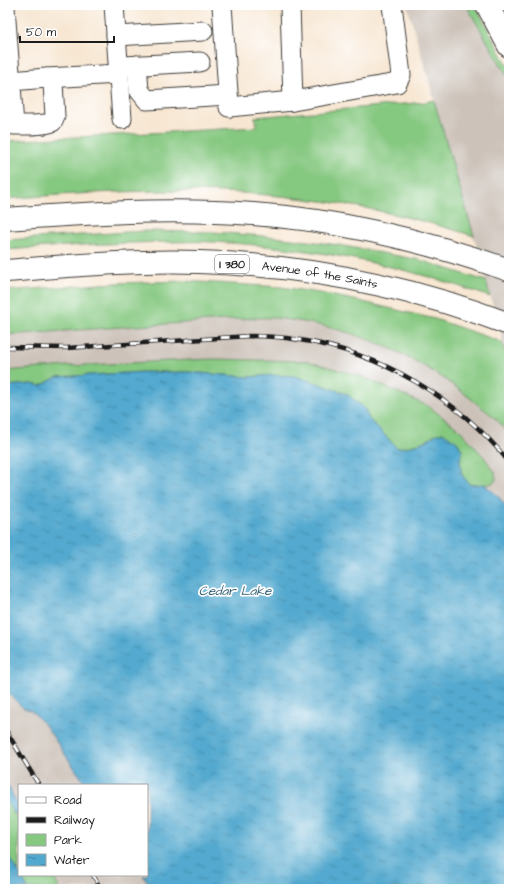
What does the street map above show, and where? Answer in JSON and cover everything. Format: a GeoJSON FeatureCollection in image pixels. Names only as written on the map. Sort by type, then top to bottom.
{"type":"FeatureCollection","features":[{"type":"Feature","properties":{"kind":"main road"},"geometry":{"type":"LineString","coordinates":[[487,5],[509,46]]}},
{"type":"Feature","properties":{"kind":"main road"},"geometry":{"type":"LineString","coordinates":[[5,219],[116,212],[162,211],[253,214],[336,224],[386,234],[443,248],[509,270]]}},
{"type":"Feature","properties":{"kind":"main road","name":"Avenue of the Saints"},"geometry":{"type":"LineString","coordinates":[[5,271],[162,262],[199,262],[300,269],[346,277],[412,292],[509,324]]}},
{"type":"Feature","properties":{"kind":"street"},"geometry":{"type":"LineString","coordinates":[[114,5],[122,119]]}},
{"type":"Feature","properties":{"kind":"street"},"geometry":{"type":"LineString","coordinates":[[222,5],[228,105]]}},
{"type":"Feature","properties":{"kind":"street"},"geometry":{"type":"LineString","coordinates":[[290,5],[293,101]]}},
{"type":"Feature","properties":{"kind":"street"},"geometry":{"type":"LineString","coordinates":[[137,65],[139,90],[147,100],[228,105],[293,101],[397,83],[401,75],[392,5]]}},
{"type":"Feature","properties":{"kind":"street"},"geometry":{"type":"LineString","coordinates":[[5,7],[14,125],[40,124],[54,120],[53,83],[51,79],[47,78]]}},
{"type":"Feature","properties":{"kind":"street"},"geometry":{"type":"LineString","coordinates":[[116,36],[203,31]]}},
{"type":"Feature","properties":{"kind":"street"},"geometry":{"type":"LineString","coordinates":[[11,81],[119,70],[137,65],[200,62]]}},
{"type":"Feature","properties":{"kind":"shaded area"},"geometry":{"type":"Polygon","coordinates":[[[407,5],[466,5],[509,79],[509,363],[472,230],[407,5]]]}},
{"type":"Feature","properties":{"kind":"shaded area"},"geometry":{"type":"Polygon","coordinates":[[[255,318],[282,318],[338,329],[390,348],[416,360],[445,378],[500,423],[509,435],[509,514],[508,509],[494,492],[484,484],[491,484],[428,406],[360,376],[307,361],[211,359],[67,366],[5,371],[5,335],[255,318]]]}},
{"type":"Feature","properties":{"kind":"shaded area"},"geometry":{"type":"Polygon","coordinates":[[[5,689],[23,708],[34,713],[85,784],[18,784],[18,809],[5,779],[5,689]]]}},
{"type":"Feature","properties":{"kind":"shaded area"},"geometry":{"type":"Polygon","coordinates":[[[53,876],[144,876],[152,889],[60,889],[53,876]]]}},
{"type":"Feature","properties":{"kind":"green space"},"geometry":{"type":"Polygon","coordinates":[[[466,5],[475,5],[509,68],[509,79],[466,5]]]}},
{"type":"Feature","properties":{"kind":"green space"},"geometry":{"type":"Polygon","coordinates":[[[434,100],[474,236],[412,218],[347,205],[268,195],[230,192],[118,192],[5,199],[5,141],[257,127],[255,117],[426,102],[434,100]]]}},
{"type":"Feature","properties":{"kind":"green space"},"geometry":{"type":"Polygon","coordinates":[[[143,231],[213,232],[276,237],[339,245],[420,260],[486,281],[490,297],[456,285],[388,266],[319,253],[249,244],[147,242],[5,250],[5,240],[143,231]]]}},
{"type":"Feature","properties":{"kind":"green space"},"geometry":{"type":"Polygon","coordinates":[[[184,281],[281,287],[320,293],[435,319],[502,342],[509,365],[509,435],[500,423],[489,413],[449,382],[428,368],[382,345],[358,336],[309,323],[276,318],[255,318],[5,335],[5,291],[115,283],[184,281]]]}},
{"type":"Feature","properties":{"kind":"green space"},"geometry":{"type":"Polygon","coordinates":[[[211,359],[307,361],[361,376],[428,406],[461,431],[495,472],[496,480],[491,484],[470,485],[463,477],[461,471],[460,451],[457,442],[435,434],[417,444],[397,448],[369,419],[364,408],[273,375],[248,377],[189,372],[143,372],[57,377],[41,386],[31,384],[5,386],[5,371],[67,366],[211,359]]]}},
{"type":"Feature","properties":{"kind":"green space"},"geometry":{"type":"Polygon","coordinates":[[[5,798],[18,820],[18,876],[53,876],[60,889],[5,889],[5,798]]]}},
{"type":"Feature","properties":{"kind":"water","name":"Cedar Lake"},"geometry":{"type":"Polygon","coordinates":[[[143,372],[189,372],[248,377],[273,375],[294,376],[347,394],[364,408],[369,419],[397,448],[416,445],[436,434],[444,433],[457,442],[462,450],[460,463],[462,475],[470,485],[484,484],[502,501],[509,514],[509,889],[152,889],[144,876],[148,876],[148,784],[85,784],[47,728],[34,713],[23,708],[5,689],[5,386],[32,384],[41,386],[57,377],[143,372]]]}},
{"type":"Feature","properties":{"kind":"water"},"geometry":{"type":"Polygon","coordinates":[[[5,779],[18,809],[17,815],[10,808],[6,799],[5,779]]]}},
{"type":"Feature","properties":{"kind":"water"},"geometry":{"type":"Polygon","coordinates":[[[5,848],[18,871],[18,876],[21,876],[28,889],[5,889],[5,848]]]}},
{"type":"Feature","properties":{"kind":"railway"},"geometry":{"type":"LineString","coordinates":[[5,347],[67,348],[249,336],[287,338],[330,346],[388,367],[416,382],[442,399],[466,418],[489,439],[509,462]]}},
{"type":"Feature","properties":{"kind":"railway"},"geometry":{"type":"LineString","coordinates":[[5,729],[38,784]]}},
{"type":"Feature","properties":{"kind":"railway"},"geometry":{"type":"LineString","coordinates":[[94,876],[101,889]]}}]}
